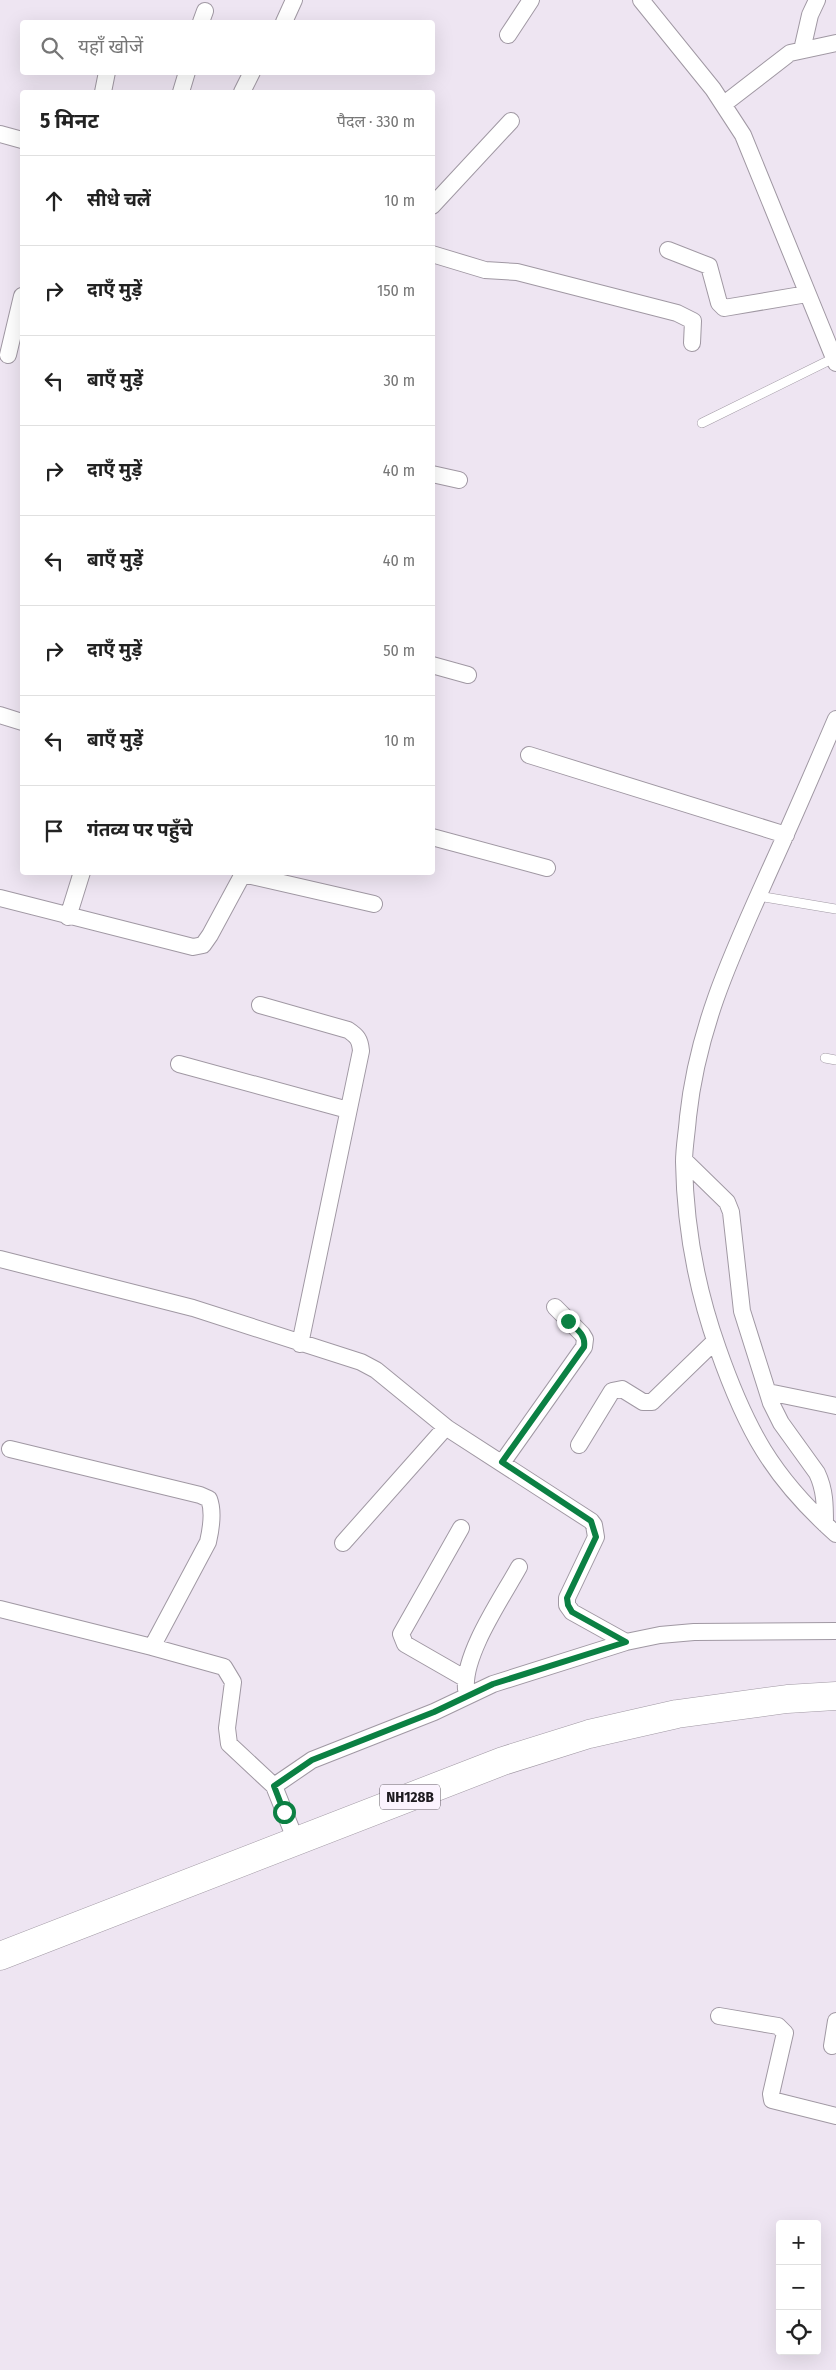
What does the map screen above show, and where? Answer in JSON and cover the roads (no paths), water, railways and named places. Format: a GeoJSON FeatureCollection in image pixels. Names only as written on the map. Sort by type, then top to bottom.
{"type":"FeatureCollection","features":[{"type":"Feature","properties":{"kind":"highway","name":"NH128B"},"geometry":{"type":"LineString","coordinates":[[0,1956],[503,1761],[589,1734],[678,1714],[787,1699],[836,1696]]}},
{"type":"Feature","properties":{"kind":"street"},"geometry":{"type":"LineString","coordinates":[[285,20],[294,0]]}},
{"type":"Feature","properties":{"kind":"street"},"geometry":{"type":"LineString","coordinates":[[508,35],[530,0]]}},
{"type":"Feature","properties":{"kind":"street"},"geometry":{"type":"LineString","coordinates":[[641,0],[724,104],[744,134],[835,360]]}},
{"type":"Feature","properties":{"kind":"street"},"geometry":{"type":"LineString","coordinates":[[802,50],[810,15],[817,0]]}},
{"type":"Feature","properties":{"kind":"street"},"geometry":{"type":"LineString","coordinates":[[724,104],[790,53],[836,43]]}},
{"type":"Feature","properties":{"kind":"street"},"geometry":{"type":"LineString","coordinates":[[103,90],[106,75]]}},
{"type":"Feature","properties":{"kind":"street"},"geometry":{"type":"LineString","coordinates":[[182,90],[186,75]]}},
{"type":"Feature","properties":{"kind":"street"},"geometry":{"type":"LineString","coordinates":[[243,90],[250,75]]}},
{"type":"Feature","properties":{"kind":"street"},"geometry":{"type":"LineString","coordinates":[[435,203],[511,121]]}},
{"type":"Feature","properties":{"kind":"street"},"geometry":{"type":"LineString","coordinates":[[0,134],[20,139]]}},
{"type":"Feature","properties":{"kind":"street"},"geometry":{"type":"LineString","coordinates":[[668,250],[709,266],[719,302],[724,308],[807,294]]}},
{"type":"Feature","properties":{"kind":"street"},"geometry":{"type":"LineString","coordinates":[[435,255],[485,270],[516,272],[677,313],[693,321],[692,343]]}},
{"type":"Feature","properties":{"kind":"street"},"geometry":{"type":"LineString","coordinates":[[8,355],[20,304]]}},
{"type":"Feature","properties":{"kind":"street"},"geometry":{"type":"LineString","coordinates":[[435,475],[459,480]]}},
{"type":"Feature","properties":{"kind":"street"},"geometry":{"type":"LineString","coordinates":[[435,666],[468,675]]}},
{"type":"Feature","properties":{"kind":"street"},"geometry":{"type":"LineString","coordinates":[[0,715],[20,721]]}},
{"type":"Feature","properties":{"kind":"street"},"geometry":{"type":"LineString","coordinates":[[831,1529],[805,1506],[781,1478],[764,1453],[732,1390],[715,1341],[698,1277],[689,1216],[684,1160],[697,1060],[712,1003],[836,718]]}},
{"type":"Feature","properties":{"kind":"street"},"geometry":{"type":"LineString","coordinates":[[529,756],[786,835]]}},
{"type":"Feature","properties":{"kind":"street"},"geometry":{"type":"LineString","coordinates":[[435,838],[547,868]]}},
{"type":"Feature","properties":{"kind":"street"},"geometry":{"type":"LineString","coordinates":[[68,917],[81,875]]}},
{"type":"Feature","properties":{"kind":"street"},"geometry":{"type":"LineString","coordinates":[[0,898],[68,917],[198,947],[203,945],[210,935],[242,875]]}},
{"type":"Feature","properties":{"kind":"street"},"geometry":{"type":"LineString","coordinates":[[251,875],[374,904]]}},
{"type":"Feature","properties":{"kind":"street"},"geometry":{"type":"LineString","coordinates":[[260,1005],[348,1030],[358,1036],[361,1051],[300,1344]]}},
{"type":"Feature","properties":{"kind":"street"},"geometry":{"type":"LineString","coordinates":[[179,1064],[348,1110]]}},
{"type":"Feature","properties":{"kind":"street"},"geometry":{"type":"LineString","coordinates":[[684,1160],[721,1194],[731,1212],[742,1311],[775,1413],[822,1483],[831,1529]]}},
{"type":"Feature","properties":{"kind":"street"},"geometry":{"type":"LineString","coordinates":[[0,1260],[193,1308],[300,1344],[347,1357],[376,1370],[446,1427],[591,1521],[596,1537],[567,1598],[568,1605],[572,1612],[626,1642]]}},
{"type":"Feature","properties":{"kind":"street"},"geometry":{"type":"LineString","coordinates":[[502,1462],[584,1347],[585,1339],[582,1334],[555,1307]]}},
{"type":"Feature","properties":{"kind":"street"},"geometry":{"type":"LineString","coordinates":[[579,1445],[612,1391],[622,1389],[643,1402],[652,1402],[715,1341]]}},
{"type":"Feature","properties":{"kind":"street"},"geometry":{"type":"LineString","coordinates":[[768,1392],[836,1406]]}},
{"type":"Feature","properties":{"kind":"street"},"geometry":{"type":"LineString","coordinates":[[343,1543],[446,1427]]}},
{"type":"Feature","properties":{"kind":"street"},"geometry":{"type":"LineString","coordinates":[[10,1449],[200,1495],[209,1500],[211,1505],[211,1525],[208,1542],[152,1648]]}},
{"type":"Feature","properties":{"kind":"street"},"geometry":{"type":"LineString","coordinates":[[460,1528],[403,1627],[401,1634],[406,1644],[466,1679]]}},
{"type":"Feature","properties":{"kind":"street"},"geometry":{"type":"LineString","coordinates":[[467,1696],[466,1679],[472,1655],[519,1567]]}},
{"type":"Feature","properties":{"kind":"street"},"geometry":{"type":"LineString","coordinates":[[0,1609],[224,1667],[233,1682],[227,1728],[229,1744],[274,1786],[296,1841]]}},
{"type":"Feature","properties":{"kind":"street"},"geometry":{"type":"LineString","coordinates":[[274,1786],[312,1760],[434,1712],[507,1678],[626,1642],[660,1635],[694,1632],[836,1631]]}},
{"type":"Feature","properties":{"kind":"street"},"geometry":{"type":"LineString","coordinates":[[719,2016],[778,2026],[783,2029],[785,2034],[771,2094],[772,2100],[836,2116]]}},
{"type":"Feature","properties":{"kind":"street"},"geometry":{"type":"LineString","coordinates":[[832,2046],[836,2021]]}},
{"type":"Feature","properties":{"kind":"lane"},"geometry":{"type":"LineString","coordinates":[[702,423],[835,360]]}},
{"type":"Feature","properties":{"kind":"lane"},"geometry":{"type":"LineString","coordinates":[[758,896],[836,909]]}},
{"type":"Feature","properties":{"kind":"lane"},"geometry":{"type":"LineString","coordinates":[[825,1058],[836,1060]]}}]}
